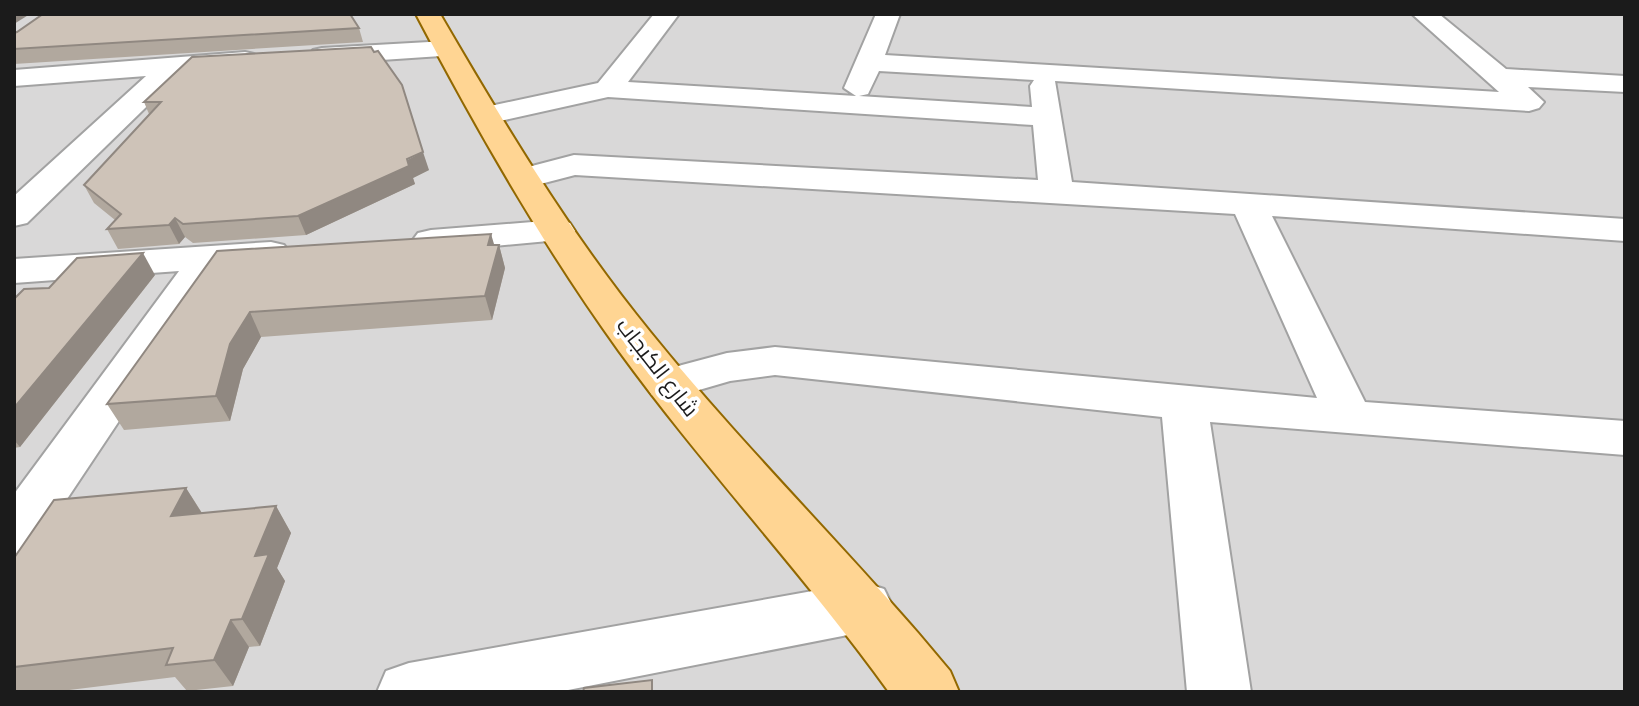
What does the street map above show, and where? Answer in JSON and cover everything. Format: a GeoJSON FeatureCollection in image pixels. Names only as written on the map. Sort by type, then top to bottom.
{"type":"FeatureCollection","features":[{"type":"Feature","properties":{"kind":"main road","name":"شارع الكبجاب"},"geometry":{"type":"LineString","coordinates":[[437,32],[557,231],[668,384],[863,607],[927,692]]}},
{"type":"Feature","properties":{"kind":"street"},"geometry":{"type":"LineString","coordinates":[[608,89],[667,14]]}},
{"type":"Feature","properties":{"kind":"street"},"geometry":{"type":"LineString","coordinates":[[850,105],[888,14]]}},
{"type":"Feature","properties":{"kind":"street"},"geometry":{"type":"LineString","coordinates":[[869,62],[1529,102],[1424,14]]}},
{"type":"Feature","properties":{"kind":"street"},"geometry":{"type":"LineString","coordinates":[[303,57],[437,32]]}},
{"type":"Feature","properties":{"kind":"street"},"geometry":{"type":"LineString","coordinates":[[14,78],[271,58]]}},
{"type":"Feature","properties":{"kind":"street"},"geometry":{"type":"LineString","coordinates":[[14,215],[176,63]]}},
{"type":"Feature","properties":{"kind":"street"},"geometry":{"type":"LineString","coordinates":[[1043,74],[1056,191]]}},
{"type":"Feature","properties":{"kind":"street"},"geometry":{"type":"LineString","coordinates":[[1501,77],[1625,84]]}},
{"type":"Feature","properties":{"kind":"street"},"geometry":{"type":"LineString","coordinates":[[487,115],[608,89],[1047,117]]}},
{"type":"Feature","properties":{"kind":"street"},"geometry":{"type":"LineString","coordinates":[[525,178],[574,165],[1056,191],[1625,230]]}},
{"type":"Feature","properties":{"kind":"street"},"geometry":{"type":"LineString","coordinates":[[1249,206],[1348,415]]}},
{"type":"Feature","properties":{"kind":"street"},"geometry":{"type":"LineString","coordinates":[[399,243],[557,231]]}},
{"type":"Feature","properties":{"kind":"street"},"geometry":{"type":"LineString","coordinates":[[14,271],[304,250]]}},
{"type":"Feature","properties":{"kind":"street"},"geometry":{"type":"LineString","coordinates":[[14,535],[209,257]]}},
{"type":"Feature","properties":{"kind":"street"},"geometry":{"type":"LineString","coordinates":[[668,384],[727,367],[775,361],[1184,404],[1625,438]]}},
{"type":"Feature","properties":{"kind":"street"},"geometry":{"type":"LineString","coordinates":[[1184,404],[1219,692]]}},
{"type":"Feature","properties":{"kind":"street"},"geometry":{"type":"LineString","coordinates":[[409,692],[863,607]]}},
{"type":"Feature","properties":{"kind":"shaded area"},"geometry":{"type":"Polygon","coordinates":[[[14,14],[1625,14],[1625,692],[14,692],[14,14]]]}},
{"type":"Feature","properties":{"kind":"building"},"geometry":{"type":"Polygon","coordinates":[[[43,14],[350,14],[359,28],[14,49],[14,33],[43,14]]]}},
{"type":"Feature","properties":{"kind":"building"},"geometry":{"type":"Polygon","coordinates":[[[371,47],[374,52],[378,51],[402,85],[423,152],[407,159],[409,166],[298,216],[183,224],[175,218],[169,225],[107,229],[121,214],[84,185],[161,102],[144,102],[192,57],[371,47]]]}},
{"type":"Feature","properties":{"kind":"building"},"geometry":{"type":"Polygon","coordinates":[[[491,234],[488,245],[499,245],[485,296],[250,312],[230,344],[216,396],[107,404],[217,251],[491,234]]]}},
{"type":"Feature","properties":{"kind":"building"},"geometry":{"type":"Polygon","coordinates":[[[143,253],[14,408],[14,299],[24,289],[49,288],[77,258],[143,253]]]}},
{"type":"Feature","properties":{"kind":"building"},"geometry":{"type":"Polygon","coordinates":[[[186,488],[171,516],[276,506],[255,556],[269,554],[242,619],[231,620],[214,660],[166,665],[173,648],[14,667],[14,558],[54,500],[186,488]]]}},
{"type":"Feature","properties":{"kind":"building"},"geometry":{"type":"Polygon","coordinates":[[[652,680],[652,692],[583,692],[584,688],[652,680]]]}}]}
